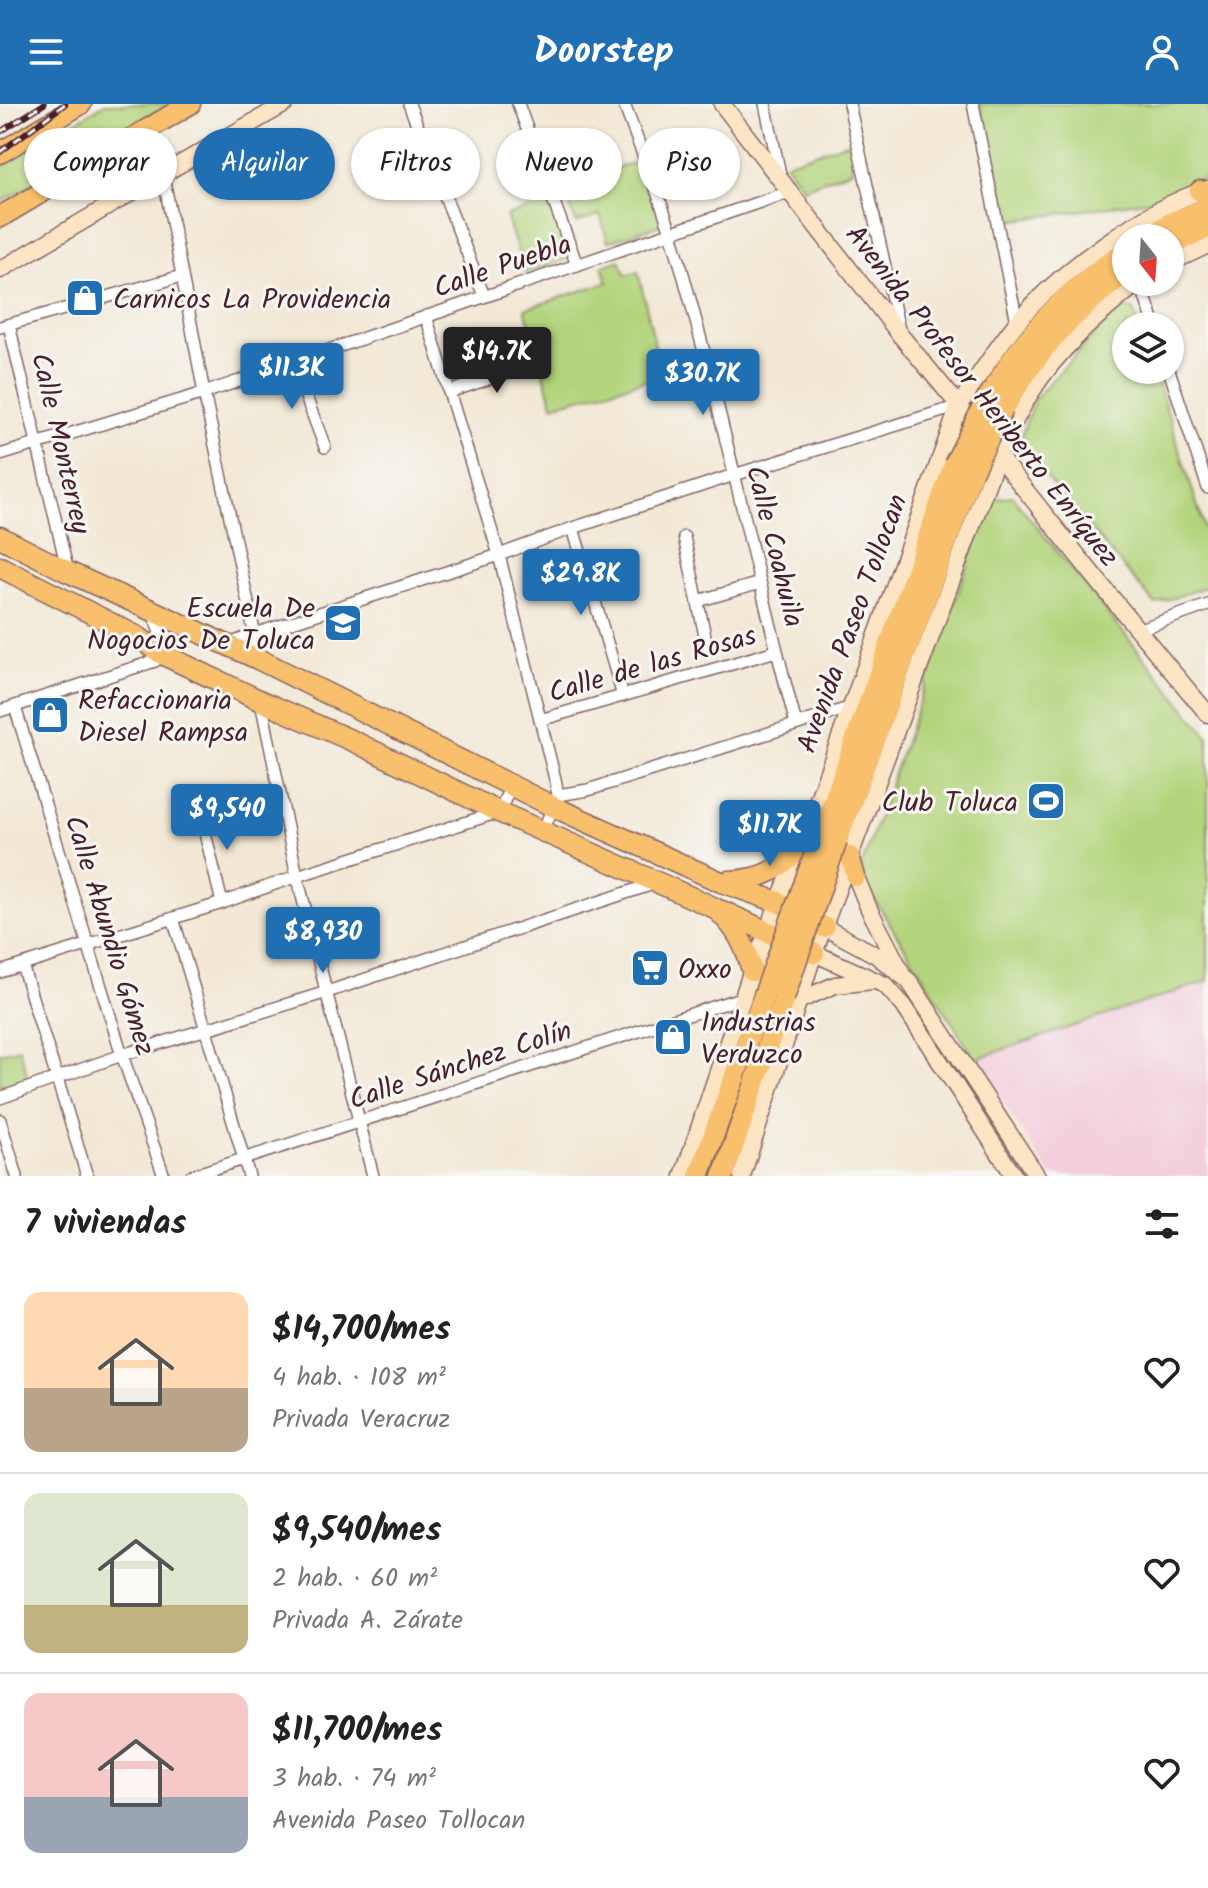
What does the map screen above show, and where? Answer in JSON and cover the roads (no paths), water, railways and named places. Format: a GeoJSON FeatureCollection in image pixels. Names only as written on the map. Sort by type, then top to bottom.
{"type":"FeatureCollection","features":[{"type":"Feature","properties":{"kind":"highway"},"geometry":{"type":"LineString","coordinates":[[0,153],[81,104]]}},
{"type":"Feature","properties":{"kind":"highway"},"geometry":{"type":"LineString","coordinates":[[0,217],[190,104]]}},
{"type":"Feature","properties":{"kind":"highway","name":"Avenida Paseo Tollocan"},"geometry":{"type":"LineString","coordinates":[[1169,224],[1202,195]]}},
{"type":"Feature","properties":{"kind":"highway"},"geometry":{"type":"LineString","coordinates":[[1184,238],[1208,228]]}},
{"type":"Feature","properties":{"kind":"highway","name":"Avenida Paseo Tollocan"},"geometry":{"type":"LineString","coordinates":[[699,1176],[777,1000],[836,843],[963,468],[995,404],[1013,357],[1070,293],[1112,260]]}},
{"type":"Feature","properties":{"kind":"highway","name":"Avenida Paseo Tollocan"},"geometry":{"type":"LineString","coordinates":[[995,404],[1028,371],[1054,337],[1112,283]]}},
{"type":"Feature","properties":{"kind":"highway"},"geometry":{"type":"LineString","coordinates":[[0,537],[68,572],[260,660],[511,786],[556,801],[721,882],[778,902],[824,927]]}},
{"type":"Feature","properties":{"kind":"highway"},"geometry":{"type":"LineString","coordinates":[[0,567],[138,637],[162,654],[261,701],[814,953]]}},
{"type":"Feature","properties":{"kind":"highway"},"geometry":{"type":"LineString","coordinates":[[721,882],[747,881],[767,875],[796,857]]}},
{"type":"Feature","properties":{"kind":"highway"},"geometry":{"type":"LineString","coordinates":[[715,908],[740,937],[750,959],[750,975]]}},
{"type":"Feature","properties":{"kind":"highway","name":"Avenida Paseo Tollocan"},"geometry":{"type":"LineString","coordinates":[[723,1176],[777,1000]]}},
{"type":"Feature","properties":{"kind":"main road"},"geometry":{"type":"LineString","coordinates":[[177,166],[285,104]]}},
{"type":"Feature","properties":{"kind":"main road","name":"Avenida Profesor Heriberto Enríquez"},"geometry":{"type":"LineString","coordinates":[[722,104],[1034,503],[1208,714]]}},
{"type":"Feature","properties":{"kind":"main road","name":"Avenida Paseo Tollocan"},"geometry":{"type":"LineString","coordinates":[[777,1000],[750,975],[852,707],[959,406],[1017,322],[1057,281],[1136,224],[1202,195]]}},
{"type":"Feature","properties":{"kind":"main road"},"geometry":{"type":"LineString","coordinates":[[0,270],[119,200]]}},
{"type":"Feature","properties":{"kind":"main road"},"geometry":{"type":"LineString","coordinates":[[1184,256],[1208,245]]}},
{"type":"Feature","properties":{"kind":"main road","name":"Avenida Paseo Tollocan"},"geometry":{"type":"LineString","coordinates":[[836,843],[998,455],[1030,393],[1052,363],[1122,296]]}},
{"type":"Feature","properties":{"kind":"main road"},"geometry":{"type":"LineString","coordinates":[[836,843],[849,876],[904,976],[1037,1176]]}},
{"type":"Feature","properties":{"kind":"main road"},"geometry":{"type":"LineString","coordinates":[[796,857],[798,877],[811,887],[828,886],[849,876]]}},
{"type":"Feature","properties":{"kind":"main road","name":"Avenida Paseo Tollocan"},"geometry":{"type":"LineString","coordinates":[[683,1176],[777,1000],[814,953],[849,876]]}},
{"type":"Feature","properties":{"kind":"main road"},"geometry":{"type":"LineString","coordinates":[[824,927],[876,955],[904,976]]}},
{"type":"Feature","properties":{"kind":"main road"},"geometry":{"type":"LineString","coordinates":[[814,953],[877,981],[890,990],[904,1006],[1014,1176]]}},
{"type":"Feature","properties":{"kind":"main road"},"geometry":{"type":"LineString","coordinates":[[750,975],[768,972],[786,978],[793,988],[777,1000]]}},
{"type":"Feature","properties":{"kind":"main road"},"geometry":{"type":"LineString","coordinates":[[777,1000],[850,982],[877,981]]}},
{"type":"Feature","properties":{"kind":"main road","name":"Avenida Paseo Tollocan"},"geometry":{"type":"LineString","coordinates":[[742,1176],[777,1000]]}},
{"type":"Feature","properties":{"kind":"street"},"geometry":{"type":"LineString","coordinates":[[409,104],[484,296]]}},
{"type":"Feature","properties":{"kind":"street"},"geometry":{"type":"LineString","coordinates":[[518,104],[577,265]]}},
{"type":"Feature","properties":{"kind":"street","name":"Calle Coahuila"},"geometry":{"type":"LineString","coordinates":[[624,104],[671,233],[720,413],[796,724]]}},
{"type":"Feature","properties":{"kind":"street"},"geometry":{"type":"LineString","coordinates":[[765,104],[785,186]]}},
{"type":"Feature","properties":{"kind":"street"},"geometry":{"type":"LineString","coordinates":[[849,104],[901,336]]}},
{"type":"Feature","properties":{"kind":"street"},"geometry":{"type":"LineString","coordinates":[[973,104],[1017,322]]}},
{"type":"Feature","properties":{"kind":"street","name":"Calle Puebla"},"geometry":{"type":"LineString","coordinates":[[0,455],[293,363],[671,233],[785,186]]}},
{"type":"Feature","properties":{"kind":"street"},"geometry":{"type":"LineString","coordinates":[[168,200],[204,393],[260,660]]}},
{"type":"Feature","properties":{"kind":"street"},"geometry":{"type":"LineString","coordinates":[[5,326],[182,276]]}},
{"type":"Feature","properties":{"kind":"street"},"geometry":{"type":"LineString","coordinates":[[426,316],[499,555],[540,720],[556,801],[543,831]]}},
{"type":"Feature","properties":{"kind":"street","name":"Calle Monterrey"},"geometry":{"type":"LineString","coordinates":[[5,326],[68,572]]}},
{"type":"Feature","properties":{"kind":"street"},"geometry":{"type":"LineString","coordinates":[[293,363],[325,447]]}},
{"type":"Feature","properties":{"kind":"street"},"geometry":{"type":"LineString","coordinates":[[449,392],[533,364]]}},
{"type":"Feature","properties":{"kind":"street"},"geometry":{"type":"LineString","coordinates":[[1174,384],[1208,488]]}},
{"type":"Feature","properties":{"kind":"street"},"geometry":{"type":"LineString","coordinates":[[227,645],[734,475],[959,406]]}},
{"type":"Feature","properties":{"kind":"street"},"geometry":{"type":"LineString","coordinates":[[573,528],[623,696]]}},
{"type":"Feature","properties":{"kind":"street"},"geometry":{"type":"LineString","coordinates":[[684,537],[708,650]]}},
{"type":"Feature","properties":{"kind":"street"},"geometry":{"type":"LineString","coordinates":[[698,601],[760,583]]}},
{"type":"Feature","properties":{"kind":"street"},"geometry":{"type":"LineString","coordinates":[[1137,630],[1208,605]]}},
{"type":"Feature","properties":{"kind":"street"},"geometry":{"type":"LineString","coordinates":[[0,711],[155,661],[162,654],[161,636],[153,610]]}},
{"type":"Feature","properties":{"kind":"street","name":"Calle de las Rosas"},"geometry":{"type":"LineString","coordinates":[[540,720],[776,651]]}},
{"type":"Feature","properties":{"kind":"street"},"geometry":{"type":"LineString","coordinates":[[261,701],[297,876],[373,1176]]}},
{"type":"Feature","properties":{"kind":"street","name":"Calle Abundio Gómez"},"geometry":{"type":"LineString","coordinates":[[15,707],[122,1055],[164,1176]]}},
{"type":"Feature","properties":{"kind":"street"},"geometry":{"type":"LineString","coordinates":[[556,801],[852,707]]}},
{"type":"Feature","properties":{"kind":"street"},"geometry":{"type":"LineString","coordinates":[[0,972],[499,812],[511,786]]}},
{"type":"Feature","properties":{"kind":"street"},"geometry":{"type":"LineString","coordinates":[[199,808],[222,903]]}},
{"type":"Feature","properties":{"kind":"street"},"geometry":{"type":"LineString","coordinates":[[0,1098],[122,1055],[327,992],[657,883]]}},
{"type":"Feature","properties":{"kind":"street"},"geometry":{"type":"LineString","coordinates":[[173,918],[249,1176]]}},
{"type":"Feature","properties":{"kind":"street"},"geometry":{"type":"LineString","coordinates":[[22,965],[87,1176]]}},
{"type":"Feature","properties":{"kind":"street","name":"Calle Sánchez Colín"},"geometry":{"type":"LineString","coordinates":[[191,1176],[359,1122],[777,1000]]}},
{"type":"Feature","properties":{"kind":"street"},"geometry":{"type":"LineString","coordinates":[[0,1120],[17,1176]]}},
{"type":"Feature","properties":{"kind":"railway"},"geometry":{"type":"LineString","coordinates":[[0,132],[44,104]]}},
{"type":"Feature","properties":{"kind":"railway"},"geometry":{"type":"LineString","coordinates":[[0,152],[65,104]]}},
{"type":"Feature","properties":{"kind":"place","name":"Carnicos La Providencia"},"geometry":{"type":"Point","coordinates":[85,298]}},
{"type":"Feature","properties":{"kind":"place","name":"Escuela De Nogocios De Toluca"},"geometry":{"type":"Point","coordinates":[343,623]}},
{"type":"Feature","properties":{"kind":"place","name":"Refaccionaria Diesel Rampsa"},"geometry":{"type":"Point","coordinates":[50,715]}},
{"type":"Feature","properties":{"kind":"place","name":"Club Toluca"},"geometry":{"type":"Point","coordinates":[1046,801]}},
{"type":"Feature","properties":{"kind":"place","name":"Oxxo"},"geometry":{"type":"Point","coordinates":[650,968]}},
{"type":"Feature","properties":{"kind":"place","name":"Industrias Verduzco"},"geometry":{"type":"Point","coordinates":[673,1037]}}]}
